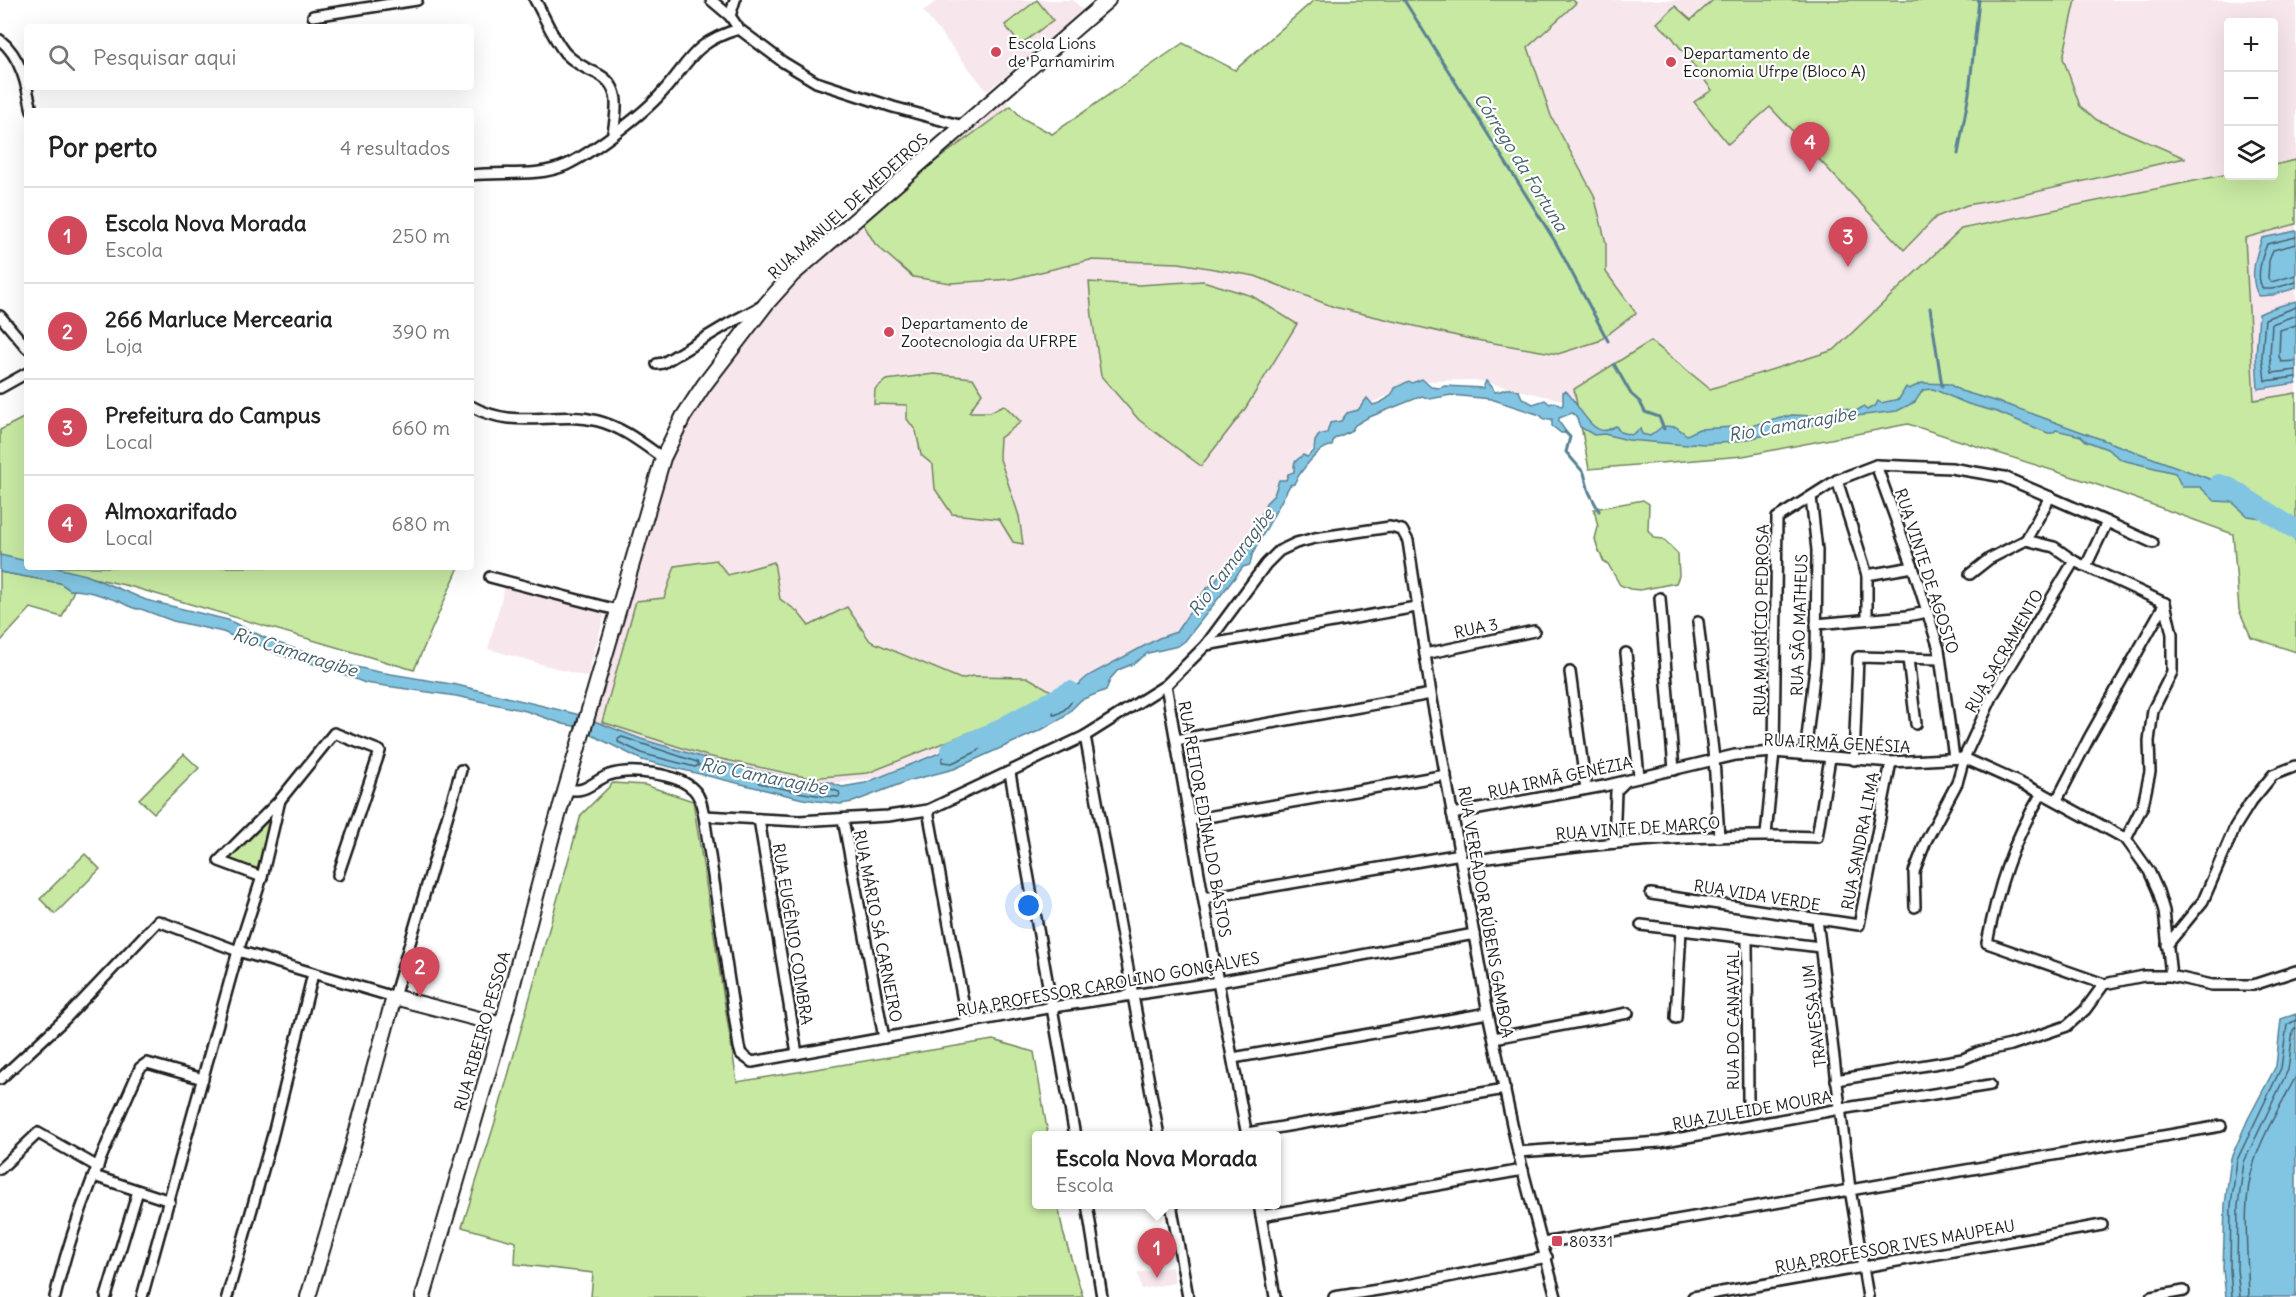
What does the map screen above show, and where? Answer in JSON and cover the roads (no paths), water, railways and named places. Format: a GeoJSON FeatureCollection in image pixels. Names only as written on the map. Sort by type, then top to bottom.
{"type":"FeatureCollection","features":[{"type":"Feature","properties":{"kind":"main road","name":"RUA MANUEL DE MEDEIROS"},"geometry":{"type":"LineString","coordinates":[[572,774],[596,682],[663,458],[683,417],[696,398],[766,304],[809,259],[1108,0]]}},
{"type":"Feature","properties":{"kind":"main road","name":"RUA RIBEIRO PESSOA"},"geometry":{"type":"LineString","coordinates":[[423,1297],[502,1024],[548,850],[572,774]]}},
{"type":"Feature","properties":{"kind":"main road"},"geometry":{"type":"LineString","coordinates":[[309,1297],[394,997],[502,1024]]}},
{"type":"Feature","properties":{"kind":"street"},"geometry":{"type":"LineString","coordinates":[[313,16],[417,0]]}},
{"type":"Feature","properties":{"kind":"street"},"geometry":{"type":"LineString","coordinates":[[535,0],[565,53],[575,62],[607,80],[613,87],[616,96],[613,134]]}},
{"type":"Feature","properties":{"kind":"street"},"geometry":{"type":"LineString","coordinates":[[711,0],[730,16],[740,29],[783,62],[816,82],[883,104],[963,126]]}},
{"type":"Feature","properties":{"kind":"street"},"geometry":{"type":"LineString","coordinates":[[730,16],[735,0]]}},
{"type":"Feature","properties":{"kind":"street"},"geometry":{"type":"LineString","coordinates":[[474,175],[544,171],[565,165],[584,155],[658,97],[695,51],[711,39],[740,29]]}},
{"type":"Feature","properties":{"kind":"street"},"geometry":{"type":"LineString","coordinates":[[0,39],[10,48],[19,65],[24,83]]}},
{"type":"Feature","properties":{"kind":"street"},"geometry":{"type":"LineString","coordinates":[[26,90],[31,108]]}},
{"type":"Feature","properties":{"kind":"street"},"geometry":{"type":"LineString","coordinates":[[657,364],[663,363],[766,304]]}},
{"type":"Feature","properties":{"kind":"street"},"geometry":{"type":"LineString","coordinates":[[0,316],[24,344]]}},
{"type":"Feature","properties":{"kind":"street"},"geometry":{"type":"LineString","coordinates":[[0,388],[24,375]]}},
{"type":"Feature","properties":{"kind":"street"},"geometry":{"type":"LineString","coordinates":[[474,408],[481,412],[513,420],[583,419],[597,421],[625,433],[663,458]]}},
{"type":"Feature","properties":{"kind":"street"},"geometry":{"type":"LineString","coordinates":[[1876,465],[1951,468],[2004,477],[2152,543]]}},
{"type":"Feature","properties":{"kind":"street","name":"RUA MAURÍCIO PEDROSA"},"geometry":{"type":"LineString","coordinates":[[1766,835],[1773,752],[1777,518],[1837,480],[1876,465]]}},
{"type":"Feature","properties":{"kind":"street","name":"RUA VINTE DE AGOSTO"},"geometry":{"type":"LineString","coordinates":[[1876,465],[1927,612],[1940,659],[1959,758]]}},
{"type":"Feature","properties":{"kind":"street"},"geometry":{"type":"LineString","coordinates":[[1837,480],[1867,575],[1867,620]]}},
{"type":"Feature","properties":{"kind":"street","name":"RUA SÃO MATHEUS"},"geometry":{"type":"LineString","coordinates":[[1805,755],[1816,658],[1817,550],[1811,496]]}},
{"type":"Feature","properties":{"kind":"street"},"geometry":{"type":"LineString","coordinates":[[1970,574],[1989,559],[2026,540],[2050,497]]}},
{"type":"Feature","properties":{"kind":"street"},"geometry":{"type":"LineString","coordinates":[[2086,566],[2107,522]]}},
{"type":"Feature","properties":{"kind":"street","name":"RUA VEREADOR RÚBENS GAMBOA"},"geometry":{"type":"LineString","coordinates":[[1206,645],[1266,564],[1279,551],[1315,538],[1390,527],[1402,530],[1408,541],[1416,607],[1488,1013],[1518,1152],[1556,1297]]}},
{"type":"Feature","properties":{"kind":"street"},"geometry":{"type":"LineString","coordinates":[[2026,540],[2054,547],[2074,561],[2165,603]]}},
{"type":"Feature","properties":{"kind":"street","name":"RUA SACRAMENTO"},"geometry":{"type":"LineString","coordinates":[[1914,907],[1914,872],[1926,841],[1957,783],[1959,758],[1993,695],[2074,561]]}},
{"type":"Feature","properties":{"kind":"street"},"geometry":{"type":"LineString","coordinates":[[1867,575],[1913,567]]}},
{"type":"Feature","properties":{"kind":"street"},"geometry":{"type":"LineString","coordinates":[[490,577],[617,610]]}},
{"type":"Feature","properties":{"kind":"street"},"geometry":{"type":"LineString","coordinates":[[1660,598],[1674,770]]}},
{"type":"Feature","properties":{"kind":"street"},"geometry":{"type":"LineString","coordinates":[[2057,800],[2165,603]]}},
{"type":"Feature","properties":{"kind":"street"},"geometry":{"type":"LineString","coordinates":[[2126,839],[2142,805],[2150,772],[2149,741],[2152,710],[2172,672],[2172,634],[2165,603]]}},
{"type":"Feature","properties":{"kind":"street"},"geometry":{"type":"LineString","coordinates":[[567,789],[583,790],[611,774],[633,771],[672,778],[693,788],[704,816],[799,821],[928,810],[1085,736],[1166,685],[1206,645],[1416,607]]}},
{"type":"Feature","properties":{"kind":"street"},"geometry":{"type":"LineString","coordinates":[[1816,624],[1907,616],[1927,612]]}},
{"type":"Feature","properties":{"kind":"street"},"geometry":{"type":"LineString","coordinates":[[1698,622],[1714,759],[1719,837]]}},
{"type":"Feature","properties":{"kind":"street","name":"RUA 3"},"geometry":{"type":"LineString","coordinates":[[1425,654],[1534,631]]}},
{"type":"Feature","properties":{"kind":"street"},"geometry":{"type":"LineString","coordinates":[[1614,843],[1616,791],[1620,785],[1639,776],[1626,653]]}},
{"type":"Feature","properties":{"kind":"street"},"geometry":{"type":"LineString","coordinates":[[1854,760],[1858,657],[1940,659]]}},
{"type":"Feature","properties":{"kind":"street"},"geometry":{"type":"LineString","coordinates":[[1908,658],[1916,724]]}},
{"type":"Feature","properties":{"kind":"street"},"geometry":{"type":"LineString","coordinates":[[1570,672],[1586,789]]}},
{"type":"Feature","properties":{"kind":"street","name":"RUA REITOR EDINALDO BASTOS"},"geometry":{"type":"LineString","coordinates":[[1166,685],[1246,1131]]}},
{"type":"Feature","properties":{"kind":"street"},"geometry":{"type":"LineString","coordinates":[[1176,740],[1431,694]]}},
{"type":"Feature","properties":{"kind":"street"},"geometry":{"type":"LineString","coordinates":[[262,877],[219,861],[280,800],[334,734],[380,750],[338,875]]}},
{"type":"Feature","properties":{"kind":"street"},"geometry":{"type":"LineString","coordinates":[[1085,736],[1158,1131]]}},
{"type":"Feature","properties":{"kind":"street","name":"RUA IRMÃ GENÉSIA"},"geometry":{"type":"LineString","coordinates":[[1674,770],[1714,759],[1773,752],[1830,759],[1891,762],[1959,758]]}},
{"type":"Feature","properties":{"kind":"street"},"geometry":{"type":"LineString","coordinates":[[1959,758],[2042,792],[2126,839],[2149,871],[2158,891],[2164,911],[2171,976]]}},
{"type":"Feature","properties":{"kind":"street","name":"RUA VINTE DE MARÇO"},"geometry":{"type":"LineString","coordinates":[[1204,898],[1461,858],[1538,850],[1719,837],[1766,835],[1817,837],[1830,759]]}},
{"type":"Feature","properties":{"kind":"street","name":"RUA SANDRA LIMA"},"geometry":{"type":"LineString","coordinates":[[1859,925],[1891,762]]}},
{"type":"Feature","properties":{"kind":"street"},"geometry":{"type":"LineString","coordinates":[[2167,945],[2203,901],[2235,827],[2250,803],[2273,775],[2296,766]]}},
{"type":"Feature","properties":{"kind":"street"},"geometry":{"type":"LineString","coordinates":[[0,1080],[66,1018],[158,921],[238,951],[394,997],[461,770]]}},
{"type":"Feature","properties":{"kind":"street","name":"RUA IRMÃ GENÉZIA"},"geometry":{"type":"LineString","coordinates":[[1452,814],[1674,770]]}},
{"type":"Feature","properties":{"kind":"street"},"geometry":{"type":"LineString","coordinates":[[1010,772],[1074,1131]]}},
{"type":"Feature","properties":{"kind":"street"},"geometry":{"type":"LineString","coordinates":[[1190,820],[1446,775]]}},
{"type":"Feature","properties":{"kind":"street"},"geometry":{"type":"LineString","coordinates":[[2042,792],[2023,823],[1998,891],[1987,943],[2104,984],[2144,976],[2171,976],[2212,985],[2253,985],[2296,971]]}},
{"type":"Feature","properties":{"kind":"street"},"geometry":{"type":"LineString","coordinates":[[142,1297],[238,951],[262,877],[280,800]]}},
{"type":"Feature","properties":{"kind":"street"},"geometry":{"type":"LineString","coordinates":[[928,810],[967,1023]]}},
{"type":"Feature","properties":{"kind":"street","name":"RUA PROFESSOR CAROLINO GONÇALVES"},"geometry":{"type":"LineString","coordinates":[[704,816],[739,1047],[741,1054],[752,1062],[1053,1007],[1218,982],[1474,934]]}},
{"type":"Feature","properties":{"kind":"street","name":"RUA EUGÊNIO COIMBRA"},"geometry":{"type":"LineString","coordinates":[[759,819],[797,1054]]}},
{"type":"Feature","properties":{"kind":"street","name":"RUA MÁRIO SÁ CARNEIRO"},"geometry":{"type":"LineString","coordinates":[[843,819],[884,1038]]}},
{"type":"Feature","properties":{"kind":"street","name":"RUA VIDA VERDE"},"geometry":{"type":"LineString","coordinates":[[1651,894],[1859,925]]}},
{"type":"Feature","properties":{"kind":"street","name":"TRAVESSA UM"},"geometry":{"type":"LineString","coordinates":[[1817,919],[1850,1189],[1868,1297]]}},
{"type":"Feature","properties":{"kind":"street"},"geometry":{"type":"LineString","coordinates":[[1641,926],[1820,947]]}},
{"type":"Feature","properties":{"kind":"street"},"geometry":{"type":"LineString","coordinates":[[1676,1018],[1681,930]]}},
{"type":"Feature","properties":{"kind":"street","name":"RUA DO CANAVIAL"},"geometry":{"type":"LineString","coordinates":[[1747,938],[1748,1102]]}},
{"type":"Feature","properties":{"kind":"street"},"geometry":{"type":"LineString","coordinates":[[227,1297],[280,1106],[313,974]]}},
{"type":"Feature","properties":{"kind":"street","name":"RUA ZULEIDE MOURA"},"geometry":{"type":"LineString","coordinates":[[1836,1080],[1963,1059],[1979,1052],[2010,1045],[2067,1026],[2085,1010],[2104,984]]}},
{"type":"Feature","properties":{"kind":"street"},"geometry":{"type":"LineString","coordinates":[[1233,1058],[1488,1013]]}},
{"type":"Feature","properties":{"kind":"street"},"geometry":{"type":"LineString","coordinates":[[1494,1038],[1628,1013]]}},
{"type":"Feature","properties":{"kind":"street"},"geometry":{"type":"LineString","coordinates":[[55,1297],[73,1235],[96,1172],[143,1065],[147,1063],[203,1079]]}},
{"type":"Feature","properties":{"kind":"street","name":"RUA ZULEIDE MOURA"},"geometry":{"type":"LineString","coordinates":[[1518,1152],[1660,1142],[1840,1109],[1990,1085]]}},
{"type":"Feature","properties":{"kind":"street"},"geometry":{"type":"LineString","coordinates":[[1264,1131],[1505,1089]]}},
{"type":"Feature","properties":{"kind":"street"},"geometry":{"type":"LineString","coordinates":[[1543,1243],[2221,1126]]}},
{"type":"Feature","properties":{"kind":"street"},"geometry":{"type":"LineString","coordinates":[[0,1169],[38,1133],[96,1172],[138,1191],[170,1201]]}},
{"type":"Feature","properties":{"kind":"street"},"geometry":{"type":"LineString","coordinates":[[1261,1216],[1523,1170]]}},
{"type":"Feature","properties":{"kind":"street"},"geometry":{"type":"LineString","coordinates":[[106,1297],[138,1191]]}},
{"type":"Feature","properties":{"kind":"street"},"geometry":{"type":"LineString","coordinates":[[1088,1209],[1102,1297]]}},
{"type":"Feature","properties":{"kind":"street"},"geometry":{"type":"LineString","coordinates":[[1172,1209],[1188,1297]]}},
{"type":"Feature","properties":{"kind":"street"},"geometry":{"type":"LineString","coordinates":[[1260,1209],[1275,1297]]}},
{"type":"Feature","properties":{"kind":"street","name":"RUA PROFESSOR IVES MAUPEAU"},"geometry":{"type":"LineString","coordinates":[[1692,1297],[2102,1225]]}},
{"type":"Feature","properties":{"kind":"street"},"geometry":{"type":"LineString","coordinates":[[1334,1297],[1403,1286],[1546,1257]]}},
{"type":"Feature","properties":{"kind":"street"},"geometry":{"type":"LineString","coordinates":[[2151,1297],[2184,1291]]}},
{"type":"Feature","properties":{"kind":"water"},"geometry":{"type":"Polygon","coordinates":[[[2296,231],[2296,288],[2273,295],[2259,296],[2254,275],[2262,238],[2296,231]]]}},
{"type":"Feature","properties":{"kind":"water"},"geometry":{"type":"Polygon","coordinates":[[[2296,301],[2296,383],[2258,389],[2256,356],[2259,314],[2296,301]]]}},
{"type":"Feature","properties":{"kind":"water","name":"Rio Camaragibe"},"geometry":{"type":"Polygon","coordinates":[[[1422,379],[1431,387],[1483,388],[1486,381],[1495,392],[1508,389],[1519,391],[1522,398],[1533,404],[1545,400],[1550,404],[1555,402],[1561,406],[1563,405],[1563,392],[1566,391],[1595,427],[1607,430],[1616,426],[1620,432],[1631,435],[1640,429],[1642,434],[1650,436],[1663,426],[1676,427],[1687,435],[1699,429],[1751,426],[1792,415],[1814,416],[1822,412],[1829,415],[1839,406],[1856,411],[1863,407],[1867,410],[1876,405],[1878,401],[1881,403],[1899,399],[1906,387],[1909,389],[1922,383],[1949,384],[1961,391],[2011,406],[2234,488],[2241,492],[2245,508],[2256,512],[2279,514],[2287,520],[2295,532],[2296,542],[2275,520],[2248,516],[2232,502],[2215,501],[2200,487],[2182,487],[2175,473],[2122,460],[2107,449],[2086,441],[2081,436],[2056,430],[2048,433],[1933,389],[1923,390],[1915,402],[1897,411],[1848,417],[1734,442],[1687,445],[1628,440],[1604,434],[1594,435],[1580,427],[1576,416],[1572,413],[1559,418],[1559,422],[1567,433],[1561,433],[1552,426],[1552,419],[1544,419],[1540,415],[1491,399],[1451,395],[1430,399],[1422,396],[1367,418],[1355,425],[1352,430],[1334,439],[1332,446],[1316,455],[1300,473],[1294,484],[1290,485],[1252,555],[1250,565],[1243,567],[1185,641],[1178,646],[1148,653],[1133,664],[1118,670],[1111,678],[1106,690],[1081,700],[1063,718],[1041,730],[954,769],[908,781],[853,802],[840,804],[803,799],[642,760],[574,726],[526,711],[456,696],[365,683],[326,667],[279,655],[260,645],[253,645],[223,632],[173,621],[100,595],[70,590],[60,583],[0,572],[0,555],[24,560],[24,570],[65,570],[86,575],[146,600],[228,620],[272,641],[337,663],[457,685],[576,714],[641,739],[718,762],[805,781],[829,782],[842,787],[865,783],[949,749],[963,741],[1012,732],[1036,718],[1048,707],[1046,702],[1078,685],[1088,676],[1159,638],[1176,632],[1205,590],[1216,581],[1220,573],[1226,570],[1258,523],[1266,503],[1274,495],[1279,480],[1286,480],[1288,474],[1294,472],[1296,460],[1303,455],[1307,457],[1314,451],[1315,441],[1319,435],[1327,433],[1330,423],[1341,421],[1347,413],[1358,410],[1367,398],[1373,405],[1376,404],[1389,397],[1395,388],[1409,381],[1412,383],[1422,379]]]}},
{"type":"Feature","properties":{"kind":"water"},"geometry":{"type":"Polygon","coordinates":[[[2296,1014],[2296,1297],[2226,1297],[2223,1269],[2225,1205],[2231,1158],[2248,1119],[2276,1066],[2281,1019],[2296,1014]]]}},
{"type":"Feature","properties":{"kind":"waterway","name":"Córrego da Fortuna"},"geometry":{"type":"LineString","coordinates":[[1404,0],[1556,243],[1608,341]]}},
{"type":"Feature","properties":{"kind":"waterway"},"geometry":{"type":"LineString","coordinates":[[1958,154],[1969,93],[1979,0]]}},
{"type":"Feature","properties":{"kind":"waterway"},"geometry":{"type":"LineString","coordinates":[[1930,308],[1942,386]]}},
{"type":"Feature","properties":{"kind":"waterway","name":"Córrego da Fortuna"},"geometry":{"type":"LineString","coordinates":[[1614,364],[1631,394],[1640,402],[1645,412],[1659,417],[1664,429]]}},
{"type":"Feature","properties":{"kind":"waterway"},"geometry":{"type":"LineString","coordinates":[[1565,432],[1570,437],[1566,452],[1584,473],[1589,492],[1599,511]]}},
{"type":"Feature","properties":{"kind":"waterway","name":"Rio Camaragibe"},"geometry":{"type":"LineString","coordinates":[[2219,484],[2230,488],[2296,530]]}},
{"type":"Feature","properties":{"kind":"waterway","name":"Rio Camaragibe"},"geometry":{"type":"LineString","coordinates":[[951,750],[992,733],[1070,691]]}},
{"type":"Feature","properties":{"kind":"place","name":"Escola Lions de Parnamirim"},"geometry":{"type":"Point","coordinates":[996,52]}},
{"type":"Feature","properties":{"kind":"place","name":"Departamento de Economia Ufrpe (Bloco A)"},"geometry":{"type":"Point","coordinates":[1671,62]}},
{"type":"Feature","properties":{"kind":"place","name":"Almoxarifado"},"geometry":{"type":"Point","coordinates":[1810,172]}},
{"type":"Feature","properties":{"kind":"place","name":"Prefeitura do Campus"},"geometry":{"type":"Point","coordinates":[1848,267]}},
{"type":"Feature","properties":{"kind":"place","name":"Departamento de Zootecnologia da UFRPE"},"geometry":{"type":"Point","coordinates":[889,332]}},
{"type":"Feature","properties":{"kind":"place","name":"266 Marluce Mercearia"},"geometry":{"type":"Point","coordinates":[420,997]}},
{"type":"Feature","properties":{"kind":"place","name":"80331"},"geometry":{"type":"Point","coordinates":[1557,1241]}},
{"type":"Feature","properties":{"kind":"place","name":"Escola Nova Morada"},"geometry":{"type":"Point","coordinates":[1157,1278]}}]}
